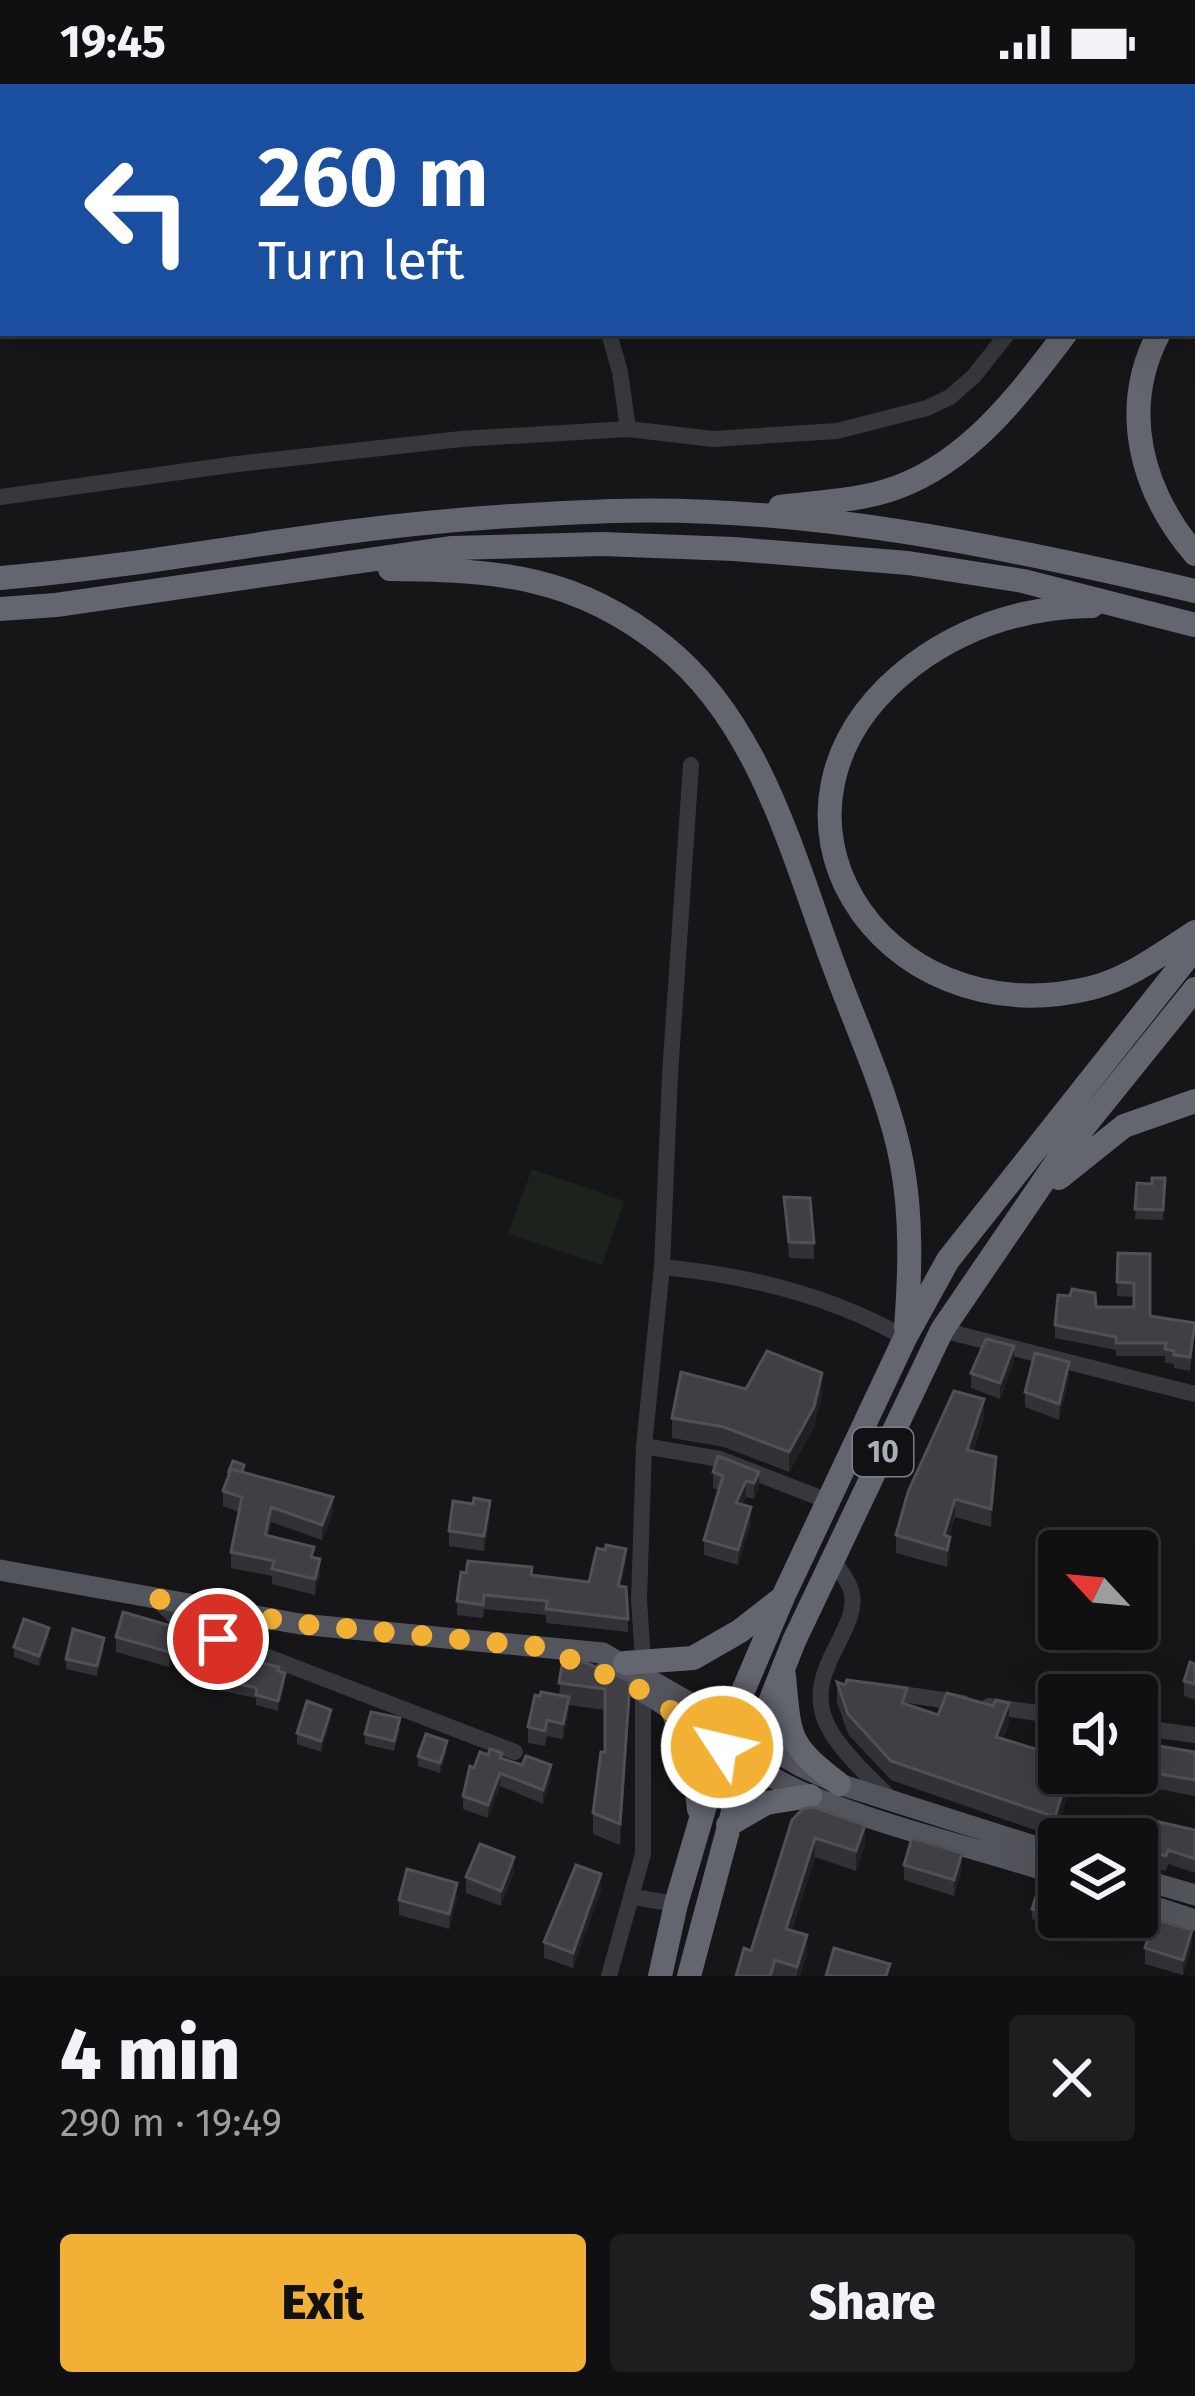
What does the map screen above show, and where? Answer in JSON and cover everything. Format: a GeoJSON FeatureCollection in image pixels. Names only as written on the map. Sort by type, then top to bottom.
{"type":"FeatureCollection","features":[{"type":"Feature","properties":{"kind":"highway"},"geometry":{"type":"LineString","coordinates":[[734,513],[864,496],[897,487],[937,467],[985,432],[1064,336]]}},
{"type":"Feature","properties":{"kind":"highway"},"geometry":{"type":"LineString","coordinates":[[1158,336],[1140,390],[1140,443],[1155,495],[1195,554]]}},
{"type":"Feature","properties":{"kind":"highway"},"geometry":{"type":"LineString","coordinates":[[0,578],[472,519],[616,511],[734,513],[826,522],[984,545],[1195,591]]}},
{"type":"Feature","properties":{"kind":"highway"},"geometry":{"type":"LineString","coordinates":[[0,609],[494,545],[734,549],[926,565],[1023,580],[1195,625]]}},
{"type":"Feature","properties":{"kind":"highway"},"geometry":{"type":"LineString","coordinates":[[328,568],[479,570],[560,588],[618,615],[667,648],[727,714],[769,795],[893,1128],[907,1196],[910,1265],[905,1338]]}},
{"type":"Feature","properties":{"kind":"highway"},"geometry":{"type":"LineString","coordinates":[[1124,607],[1055,608],[1011,617],[946,643],[908,670],[865,712],[844,746],[831,807],[834,848],[856,905],[880,938],[930,974],[976,989],[1049,994],[1097,987],[1195,932]]}},
{"type":"Feature","properties":{"kind":"highway","name":"10"},"geometry":{"type":"LineString","coordinates":[[660,1976],[676,1904],[726,1736],[783,1597],[905,1338],[948,1260],[1195,948]]}},
{"type":"Feature","properties":{"kind":"highway","name":"10"},"geometry":{"type":"LineString","coordinates":[[689,1976],[728,1825],[784,1667],[942,1330],[1077,1136],[1195,989]]}},
{"type":"Feature","properties":{"kind":"highway"},"geometry":{"type":"LineString","coordinates":[[1022,1212],[1124,1126],[1195,1101]]}},
{"type":"Feature","properties":{"kind":"highway"},"geometry":{"type":"LineString","coordinates":[[634,1661],[682,1661],[702,1654],[783,1597]]}},
{"type":"Feature","properties":{"kind":"highway"},"geometry":{"type":"LineString","coordinates":[[784,1667],[790,1735],[811,1762],[839,1784]]}},
{"type":"Feature","properties":{"kind":"highway"},"geometry":{"type":"LineString","coordinates":[[674,1713],[695,1777],[700,1817]]}},
{"type":"Feature","properties":{"kind":"highway"},"geometry":{"type":"LineString","coordinates":[[728,1825],[766,1803],[810,1796]]}},
{"type":"Feature","properties":{"kind":"main road"},"geometry":{"type":"LineString","coordinates":[[0,1570],[300,1624],[578,1648],[634,1661],[810,1796],[1038,1868]]}},
{"type":"Feature","properties":{"kind":"main road"},"geometry":{"type":"LineString","coordinates":[[542,1647],[643,1691],[674,1713],[726,1736]]}},
{"type":"Feature","properties":{"kind":"main road"},"geometry":{"type":"LineString","coordinates":[[751,1752],[1038,1847]]}},
{"type":"Feature","properties":{"kind":"main road"},"geometry":{"type":"LineString","coordinates":[[1158,1884],[1195,1895]]}},
{"type":"Feature","properties":{"kind":"main road"},"geometry":{"type":"LineString","coordinates":[[1158,1908],[1195,1920]]}},
{"type":"Feature","properties":{"kind":"street"},"geometry":{"type":"LineString","coordinates":[[610,336],[628,429]]}},
{"type":"Feature","properties":{"kind":"street"},"geometry":{"type":"LineString","coordinates":[[0,497],[427,442],[628,429],[713,440],[806,436],[888,419],[950,397],[1006,336]]}},
{"type":"Feature","properties":{"kind":"street"},"geometry":{"type":"LineString","coordinates":[[634,1661],[644,1446],[662,1267],[691,765]]}},
{"type":"Feature","properties":{"kind":"street"},"geometry":{"type":"LineString","coordinates":[[662,1267],[738,1278],[849,1309],[905,1338]]}},
{"type":"Feature","properties":{"kind":"street"},"geometry":{"type":"LineString","coordinates":[[942,1330],[1195,1394]]}},
{"type":"Feature","properties":{"kind":"street"},"geometry":{"type":"LineString","coordinates":[[644,1446],[738,1465],[828,1501]]}},
{"type":"Feature","properties":{"kind":"street"},"geometry":{"type":"LineString","coordinates":[[832,1558],[851,1591],[852,1605],[829,1655],[824,1717],[831,1732],[895,1803]]}},
{"type":"Feature","properties":{"kind":"street"},"geometry":{"type":"LineString","coordinates":[[158,1599],[182,1624],[515,1752]]}},
{"type":"Feature","properties":{"kind":"street"},"geometry":{"type":"LineString","coordinates":[[875,1690],[1038,1713]]}},
{"type":"Feature","properties":{"kind":"street"},"geometry":{"type":"LineString","coordinates":[[609,1976],[643,1854],[643,1691]]}},
{"type":"Feature","properties":{"kind":"street"},"geometry":{"type":"LineString","coordinates":[[1158,1730],[1195,1735]]}},
{"type":"Feature","properties":{"kind":"street"},"geometry":{"type":"LineString","coordinates":[[633,1897],[676,1904]]}},
{"type":"Feature","properties":{"kind":"shaded area"},"geometry":{"type":"Polygon","coordinates":[[[532,1169],[624,1201],[602,1265],[508,1234],[532,1169]]]}},
{"type":"Feature","properties":{"kind":"building"},"geometry":{"type":"Polygon","coordinates":[[[1152,1178],[1165,1178],[1163,1210],[1135,1209],[1137,1183],[1152,1184],[1152,1178]]]}},
{"type":"Feature","properties":{"kind":"building"},"geometry":{"type":"Polygon","coordinates":[[[784,1197],[810,1198],[814,1243],[789,1242],[784,1197]]]}},
{"type":"Feature","properties":{"kind":"building"},"geometry":{"type":"Polygon","coordinates":[[[1118,1253],[1150,1254],[1150,1316],[1195,1323],[1190,1357],[1174,1355],[1165,1349],[1166,1343],[1116,1343],[1116,1337],[1055,1325],[1058,1295],[1070,1296],[1072,1289],[1095,1293],[1096,1307],[1134,1307],[1134,1283],[1117,1282],[1118,1253]]]}},
{"type":"Feature","properties":{"kind":"building"},"geometry":{"type":"Polygon","coordinates":[[[986,1339],[1014,1346],[1000,1383],[971,1373],[986,1339]]]}},
{"type":"Feature","properties":{"kind":"building"},"geometry":{"type":"Polygon","coordinates":[[[767,1351],[822,1373],[814,1407],[789,1452],[724,1427],[672,1418],[681,1372],[746,1389],[767,1351]]]}},
{"type":"Feature","properties":{"kind":"building"},"geometry":{"type":"Polygon","coordinates":[[[1035,1353],[1069,1362],[1059,1404],[1025,1392],[1035,1353]]]}},
{"type":"Feature","properties":{"kind":"building"},"geometry":{"type":"Polygon","coordinates":[[[954,1391],[984,1399],[967,1450],[996,1457],[991,1509],[955,1499],[944,1535],[950,1537],[947,1550],[896,1535],[908,1492],[954,1391]]]}},
{"type":"Feature","properties":{"kind":"building"},"geometry":{"type":"Polygon","coordinates":[[[718,1456],[759,1472],[754,1483],[746,1481],[736,1503],[751,1507],[738,1550],[704,1540],[723,1476],[713,1472],[718,1456]]]}},
{"type":"Feature","properties":{"kind":"building"},"geometry":{"type":"Polygon","coordinates":[[[233,1461],[244,1465],[242,1472],[231,1469],[228,1473],[233,1461]]]}},
{"type":"Feature","properties":{"kind":"building"},"geometry":{"type":"Polygon","coordinates":[[[231,1469],[333,1497],[322,1525],[271,1507],[265,1535],[314,1547],[311,1557],[320,1559],[315,1579],[272,1569],[274,1561],[231,1552],[242,1497],[223,1491],[231,1469]]]}},
{"type":"Feature","properties":{"kind":"building"},"geometry":{"type":"Polygon","coordinates":[[[474,1498],[490,1501],[484,1536],[449,1531],[453,1501],[473,1504],[474,1498]]]}},
{"type":"Feature","properties":{"kind":"building"},"geometry":{"type":"Polygon","coordinates":[[[606,1545],[626,1549],[618,1586],[626,1587],[628,1619],[546,1609],[547,1601],[484,1595],[483,1605],[457,1601],[461,1572],[466,1573],[468,1561],[532,1567],[531,1575],[589,1582],[597,1548],[605,1550],[606,1545]]]}},
{"type":"Feature","properties":{"kind":"building"},"geometry":{"type":"Polygon","coordinates":[[[123,1612],[175,1627],[169,1652],[116,1637],[123,1612]]]}},
{"type":"Feature","properties":{"kind":"building"},"geometry":{"type":"Polygon","coordinates":[[[24,1619],[49,1628],[39,1656],[14,1647],[24,1619]]]}},
{"type":"Feature","properties":{"kind":"building"},"geometry":{"type":"Polygon","coordinates":[[[73,1629],[104,1638],[97,1666],[66,1659],[73,1629]]]}},
{"type":"Feature","properties":{"kind":"building"},"geometry":{"type":"Polygon","coordinates":[[[206,1644],[258,1656],[257,1662],[279,1667],[285,1673],[278,1701],[256,1695],[253,1687],[197,1675],[206,1644]]]}},
{"type":"Feature","properties":{"kind":"building"},"geometry":{"type":"Polygon","coordinates":[[[564,1654],[630,1681],[620,1824],[593,1813],[601,1752],[605,1752],[605,1689],[559,1683],[564,1654]]]}},
{"type":"Feature","properties":{"kind":"building"},"geometry":{"type":"Polygon","coordinates":[[[1190,1662],[1195,1664],[1195,1684],[1184,1681],[1190,1662]]]}},
{"type":"Feature","properties":{"kind":"building"},"geometry":{"type":"Polygon","coordinates":[[[847,1680],[907,1688],[902,1703],[938,1715],[947,1693],[993,1706],[996,1700],[1009,1703],[996,1737],[1038,1750],[1038,1794],[1062,1794],[1055,1817],[891,1761],[848,1714],[837,1682],[845,1685],[847,1680]]]}},
{"type":"Feature","properties":{"kind":"building"},"geometry":{"type":"Polygon","coordinates":[[[535,1695],[569,1697],[563,1724],[547,1720],[545,1731],[528,1727],[535,1695]]]}},
{"type":"Feature","properties":{"kind":"building"},"geometry":{"type":"Polygon","coordinates":[[[307,1701],[331,1710],[321,1741],[297,1733],[307,1701]]]}},
{"type":"Feature","properties":{"kind":"building"},"geometry":{"type":"Polygon","coordinates":[[[371,1712],[400,1718],[394,1741],[365,1734],[371,1712]]]}},
{"type":"Feature","properties":{"kind":"building"},"geometry":{"type":"Polygon","coordinates":[[[426,1734],[447,1741],[440,1763],[418,1756],[426,1734]]]}},
{"type":"Feature","properties":{"kind":"building"},"geometry":{"type":"Polygon","coordinates":[[[1158,1746],[1195,1752],[1195,1780],[1158,1774],[1158,1746]]]}},
{"type":"Feature","properties":{"kind":"building"},"geometry":{"type":"Polygon","coordinates":[[[490,1749],[522,1765],[526,1756],[551,1765],[543,1790],[500,1773],[488,1805],[463,1796],[470,1766],[474,1768],[480,1752],[488,1755],[490,1749]]]}},
{"type":"Feature","properties":{"kind":"building"},"geometry":{"type":"Polygon","coordinates":[[[813,1807],[865,1825],[856,1851],[815,1838],[786,1929],[807,1935],[797,1967],[775,1960],[770,1976],[736,1976],[744,1948],[751,1951],[792,1820],[813,1807]]]}},
{"type":"Feature","properties":{"kind":"building"},"geometry":{"type":"Polygon","coordinates":[[[1158,1822],[1195,1830],[1195,1859],[1168,1850],[1166,1856],[1158,1854],[1158,1822]]]}},
{"type":"Feature","properties":{"kind":"building"},"geometry":{"type":"Polygon","coordinates":[[[912,1838],[962,1853],[954,1880],[904,1865],[912,1838]]]}},
{"type":"Feature","properties":{"kind":"building"},"geometry":{"type":"Polygon","coordinates":[[[480,1844],[514,1857],[501,1891],[466,1877],[480,1844]]]}},
{"type":"Feature","properties":{"kind":"building"},"geometry":{"type":"Polygon","coordinates":[[[576,1865],[601,1874],[573,1953],[544,1942],[576,1865]]]}},
{"type":"Feature","properties":{"kind":"building"},"geometry":{"type":"Polygon","coordinates":[[[407,1869],[457,1883],[449,1914],[399,1900],[407,1869]]]}},
{"type":"Feature","properties":{"kind":"building"},"geometry":{"type":"Polygon","coordinates":[[[1158,1920],[1192,1930],[1183,1960],[1145,1948],[1148,1938],[1158,1938],[1158,1920]]]}},
{"type":"Feature","properties":{"kind":"building"},"geometry":{"type":"Polygon","coordinates":[[[834,1948],[890,1964],[886,1976],[826,1976],[834,1948]]]}},
{"type":"Feature","properties":{"kind":"route"},"geometry":{"type":"LineString","coordinates":[[218,1639],[182,1624],[158,1599],[300,1624],[542,1647],[643,1691],[722,1747]]}}]}
